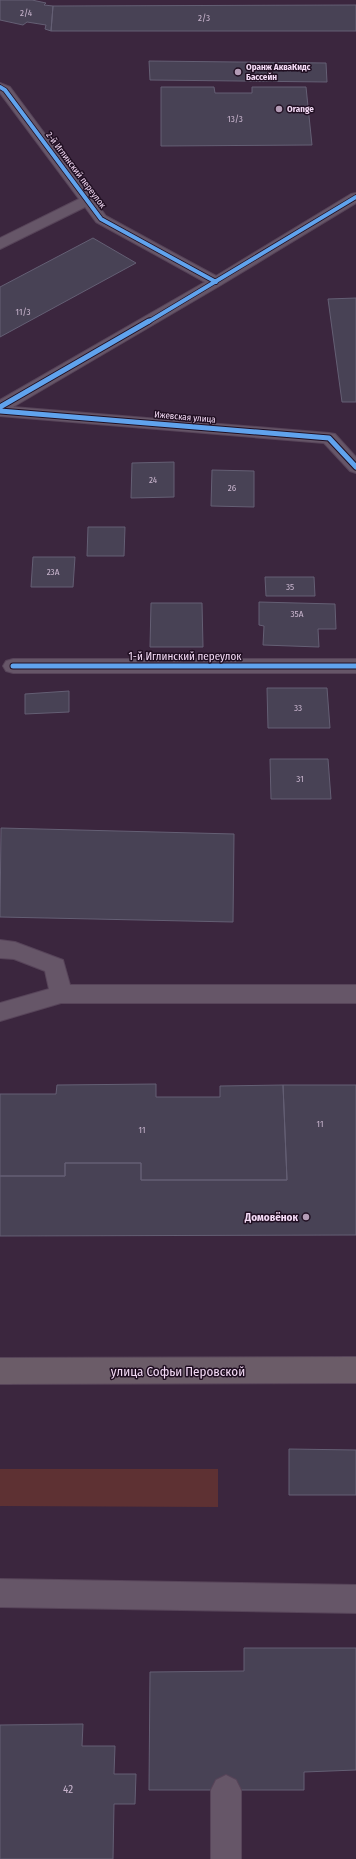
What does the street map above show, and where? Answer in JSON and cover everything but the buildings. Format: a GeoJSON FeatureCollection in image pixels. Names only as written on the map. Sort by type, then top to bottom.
{"type":"FeatureCollection","features":[{"type":"Feature","properties":{"kind":"main road","name":"улица Софьи Перовской"},"geometry":{"type":"LineString","coordinates":[[0,1371],[356,1370]]}},
{"type":"Feature","properties":{"kind":"street","name":"2-й Иглинский переулок"},"geometry":{"type":"LineString","coordinates":[[0,87],[5,90],[101,219],[216,282]]}},
{"type":"Feature","properties":{"kind":"street"},"geometry":{"type":"LineString","coordinates":[[0,407],[216,282],[356,197]]}},
{"type":"Feature","properties":{"kind":"street"},"geometry":{"type":"LineString","coordinates":[[0,244],[88,200]]}},
{"type":"Feature","properties":{"kind":"street","name":"Ижевская улица"},"geometry":{"type":"LineString","coordinates":[[0,411],[329,438],[356,467]]}},
{"type":"Feature","properties":{"kind":"street","name":"1-й Иглинский переулок"},"geometry":{"type":"LineString","coordinates":[[7,666],[356,666]]}},
{"type":"Feature","properties":{"kind":"lane"},"geometry":{"type":"LineString","coordinates":[[0,949],[15,951],[55,966],[61,994]]}},
{"type":"Feature","properties":{"kind":"lane"},"geometry":{"type":"LineString","coordinates":[[0,1012],[61,994],[356,994]]}},
{"type":"Feature","properties":{"kind":"lane"},"geometry":{"type":"LineString","coordinates":[[0,1594],[356,1599]]}},
{"type":"Feature","properties":{"kind":"lane"},"geometry":{"type":"LineString","coordinates":[[226,1790],[226,1859]]}},
{"type":"Feature","properties":{"kind":"shaded area"},"geometry":{"type":"Polygon","coordinates":[[[0,1469],[218,1469],[218,1507],[0,1506],[0,1469]]]}},
{"type":"Feature","properties":{"kind":"cycle path"},"geometry":{"type":"LineString","coordinates":[[0,87],[5,90],[101,219],[216,282]]}},
{"type":"Feature","properties":{"kind":"cycle path"},"geometry":{"type":"LineString","coordinates":[[0,407],[216,282],[356,197]]}},
{"type":"Feature","properties":{"kind":"cycle path"},"geometry":{"type":"LineString","coordinates":[[0,411],[329,438],[356,467]]}},
{"type":"Feature","properties":{"kind":"cycle path"},"geometry":{"type":"LineString","coordinates":[[13,666],[356,666]]}},
{"type":"Feature","properties":{"kind":"place","name":"Оранж АкваКидс Бассейн"},"geometry":{"type":"Point","coordinates":[238,72]}},
{"type":"Feature","properties":{"kind":"place","name":"Orange"},"geometry":{"type":"Point","coordinates":[279,109]}},
{"type":"Feature","properties":{"kind":"place","name":"Домовёнок"},"geometry":{"type":"Point","coordinates":[306,1217]}}]}
